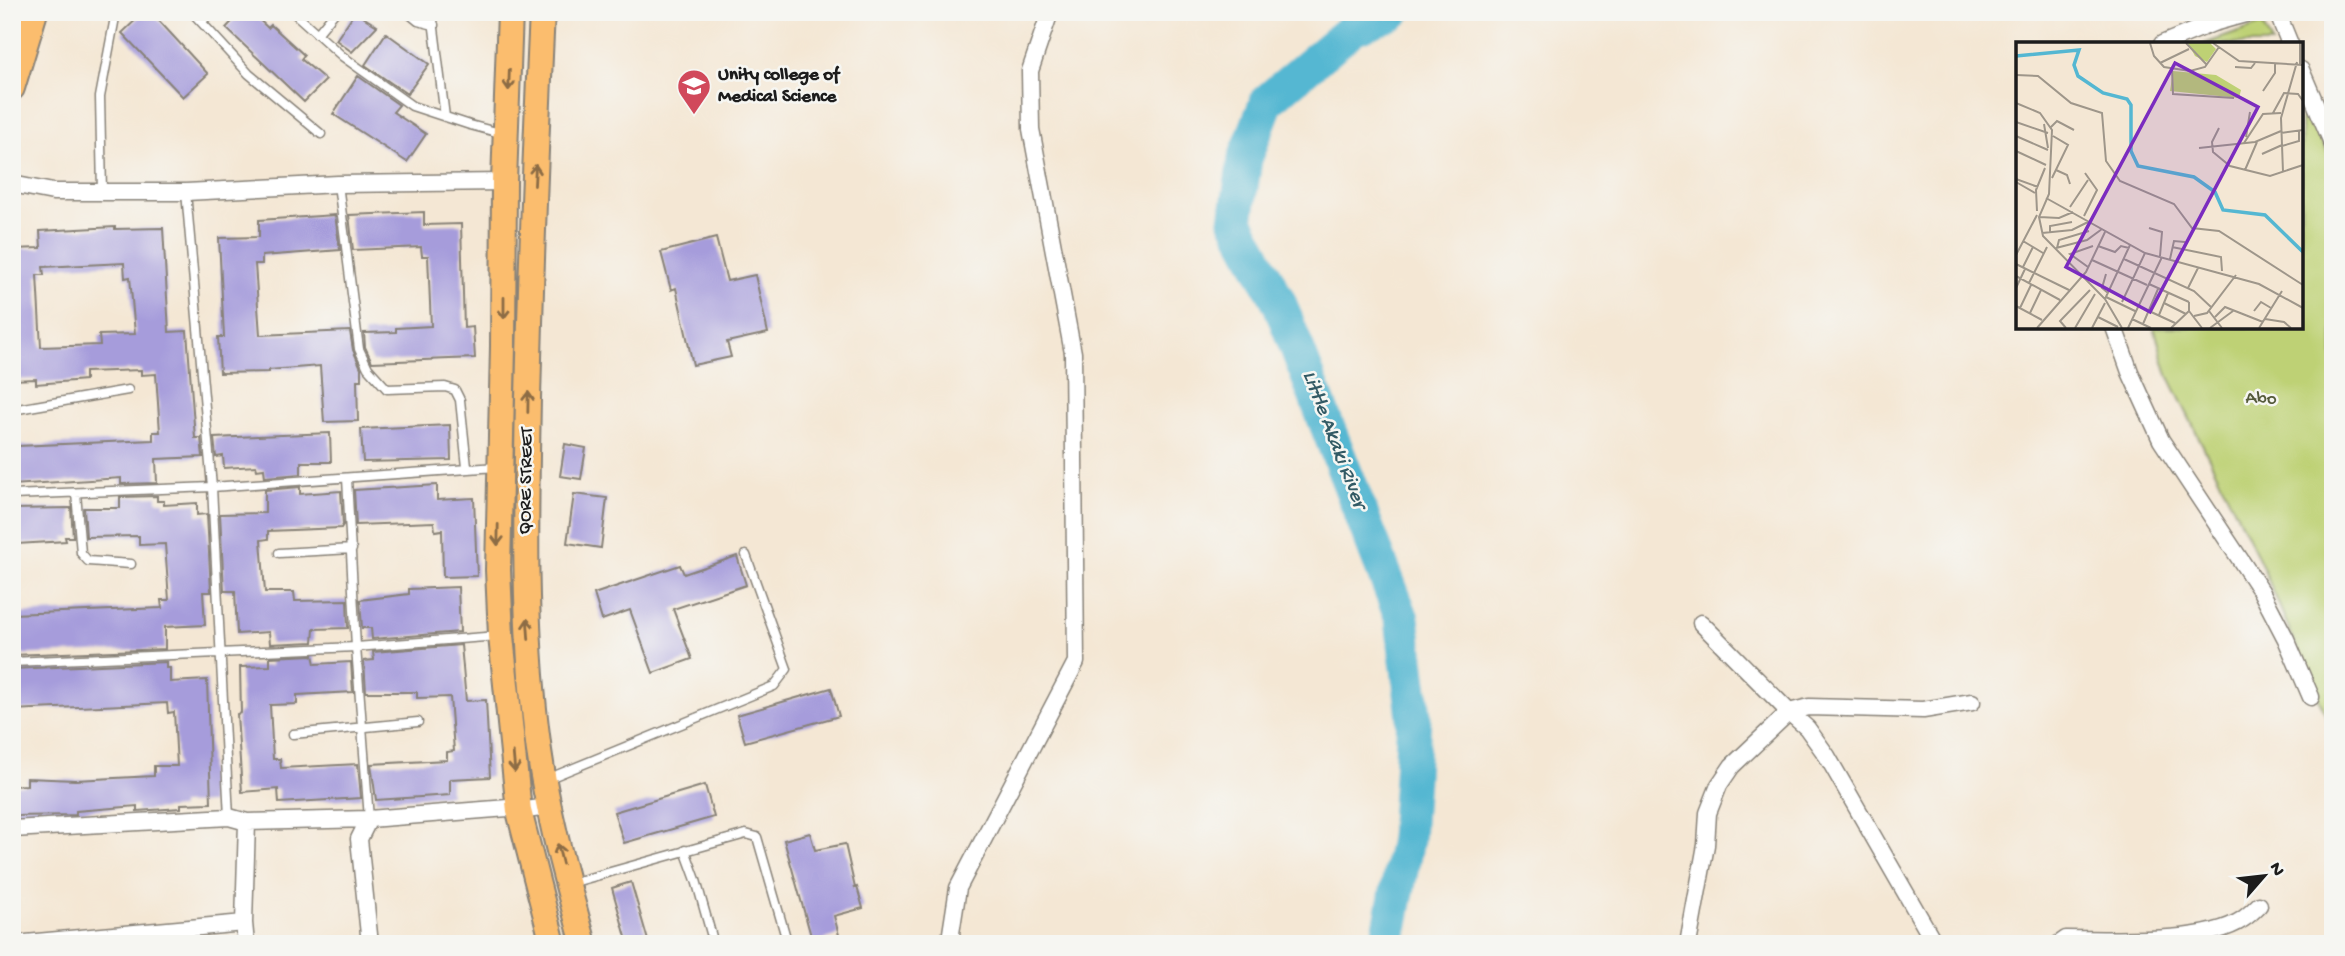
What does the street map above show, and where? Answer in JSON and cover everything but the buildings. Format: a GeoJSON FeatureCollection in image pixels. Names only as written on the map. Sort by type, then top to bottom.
{"type":"FeatureCollection","features":[{"type":"Feature","properties":{"kind":"main road"},"geometry":{"type":"LineString","coordinates":[[12,88],[35,12]]}},
{"type":"Feature","properties":{"kind":"main road","name":"QORE STREET"},"geometry":{"type":"LineString","coordinates":[[510,12],[504,182],[498,570],[501,636],[519,811],[553,944]]}},
{"type":"Feature","properties":{"kind":"main road","name":"QORE STREET"},"geometry":{"type":"LineString","coordinates":[[542,12],[532,225],[526,515],[528,626],[536,727],[548,807],[584,944]]}},
{"type":"Feature","properties":{"kind":"street"},"geometry":{"type":"LineString","coordinates":[[953,944],[951,933],[958,888],[1076,662],[1073,353],[1031,129],[1030,71],[1050,12]]}},
{"type":"Feature","properties":{"kind":"street"},"geometry":{"type":"LineString","coordinates":[[2167,42],[2213,23],[2252,12]]}},
{"type":"Feature","properties":{"kind":"street"},"geometry":{"type":"LineString","coordinates":[[2277,12],[2289,42]]}},
{"type":"Feature","properties":{"kind":"street"},"geometry":{"type":"LineString","coordinates":[[2303,75],[2333,145]]}},
{"type":"Feature","properties":{"kind":"street"},"geometry":{"type":"LineString","coordinates":[[12,184],[53,192],[186,192],[338,184],[504,182]]}},
{"type":"Feature","properties":{"kind":"street"},"geometry":{"type":"LineString","coordinates":[[2115,329],[2130,372],[2161,440],[2262,591],[2311,698]]}},
{"type":"Feature","properties":{"kind":"street"},"geometry":{"type":"LineString","coordinates":[[1700,623],[1807,728],[1827,756],[1929,942]]}},
{"type":"Feature","properties":{"kind":"street"},"geometry":{"type":"LineString","coordinates":[[1688,944],[1706,845],[1708,813],[1719,785],[1732,766],[1789,712],[1809,707],[1923,710],[1972,702]]}},
{"type":"Feature","properties":{"kind":"street"},"geometry":{"type":"LineString","coordinates":[[12,829],[229,817],[247,822],[369,819],[548,807]]}},
{"type":"Feature","properties":{"kind":"street"},"geometry":{"type":"LineString","coordinates":[[369,819],[359,839],[370,944]]}},
{"type":"Feature","properties":{"kind":"street"},"geometry":{"type":"LineString","coordinates":[[246,944],[244,923],[247,822]]}},
{"type":"Feature","properties":{"kind":"street"},"geometry":{"type":"LineString","coordinates":[[2059,944],[2066,939],[2166,939],[2221,929],[2242,920],[2259,905]]}},
{"type":"Feature","properties":{"kind":"street"},"geometry":{"type":"LineString","coordinates":[[15,944],[244,923]]}},
{"type":"Feature","properties":{"kind":"lane"},"geometry":{"type":"LineString","coordinates":[[102,192],[100,97],[116,12]]}},
{"type":"Feature","properties":{"kind":"lane"},"geometry":{"type":"LineString","coordinates":[[192,12],[249,74],[321,134]]}},
{"type":"Feature","properties":{"kind":"lane"},"geometry":{"type":"LineString","coordinates":[[202,21],[212,12]]}},
{"type":"Feature","properties":{"kind":"lane"},"geometry":{"type":"LineString","coordinates":[[293,12],[342,57],[412,106],[507,134]]}},
{"type":"Feature","properties":{"kind":"lane"},"geometry":{"type":"LineString","coordinates":[[317,34],[335,12]]}},
{"type":"Feature","properties":{"kind":"lane"},"geometry":{"type":"LineString","coordinates":[[407,12],[418,21],[434,25]]}},
{"type":"Feature","properties":{"kind":"lane"},"geometry":{"type":"LineString","coordinates":[[432,12],[445,117]]}},
{"type":"Feature","properties":{"kind":"lane"},"geometry":{"type":"LineString","coordinates":[[338,184],[359,349],[368,368],[387,389],[445,387],[455,390],[460,400],[467,467]]}},
{"type":"Feature","properties":{"kind":"lane"},"geometry":{"type":"LineString","coordinates":[[186,192],[212,487],[229,817]]}},
{"type":"Feature","properties":{"kind":"lane"},"geometry":{"type":"LineString","coordinates":[[12,410],[128,390]]}},
{"type":"Feature","properties":{"kind":"lane"},"geometry":{"type":"LineString","coordinates":[[12,495],[212,487],[467,467],[500,467]]}},
{"type":"Feature","properties":{"kind":"lane"},"geometry":{"type":"LineString","coordinates":[[347,478],[369,819]]}},
{"type":"Feature","properties":{"kind":"lane"},"geometry":{"type":"LineString","coordinates":[[76,493],[81,553],[88,561],[131,564]]}},
{"type":"Feature","properties":{"kind":"lane"},"geometry":{"type":"LineString","coordinates":[[279,553],[352,549]]}},
{"type":"Feature","properties":{"kind":"lane"},"geometry":{"type":"LineString","coordinates":[[544,780],[774,686],[787,669],[746,555]]}},
{"type":"Feature","properties":{"kind":"lane"},"geometry":{"type":"LineString","coordinates":[[12,662],[356,647],[501,636]]}},
{"type":"Feature","properties":{"kind":"lane"},"geometry":{"type":"LineString","coordinates":[[293,734],[418,722]]}},
{"type":"Feature","properties":{"kind":"lane"},"geometry":{"type":"LineString","coordinates":[[568,884],[747,834],[757,837],[788,942]]}},
{"type":"Feature","properties":{"kind":"lane"},"geometry":{"type":"LineString","coordinates":[[685,850],[714,944]]}},
{"type":"Feature","properties":{"kind":"green space"},"geometry":{"type":"Polygon","coordinates":[[[2262,24],[2271,42],[2210,42],[2262,24]]]}},
{"type":"Feature","properties":{"kind":"green space","name":"Abo"},"geometry":{"type":"Polygon","coordinates":[[[2303,105],[2333,163],[2333,732],[2261,563],[2168,375],[2155,329],[2303,329],[2303,105]]]}},
{"type":"Feature","properties":{"kind":"waterway","name":"Little Akaki River"},"geometry":{"type":"LineString","coordinates":[[1387,944],[1407,839],[1414,716],[1402,619],[1279,302],[1236,221],[1245,159],[1267,101],[1353,28],[1393,12]]}},
{"type":"Feature","properties":{"kind":"place","name":"Unity college of Medical Science"},"geometry":{"type":"Point","coordinates":[694,116]}}]}
